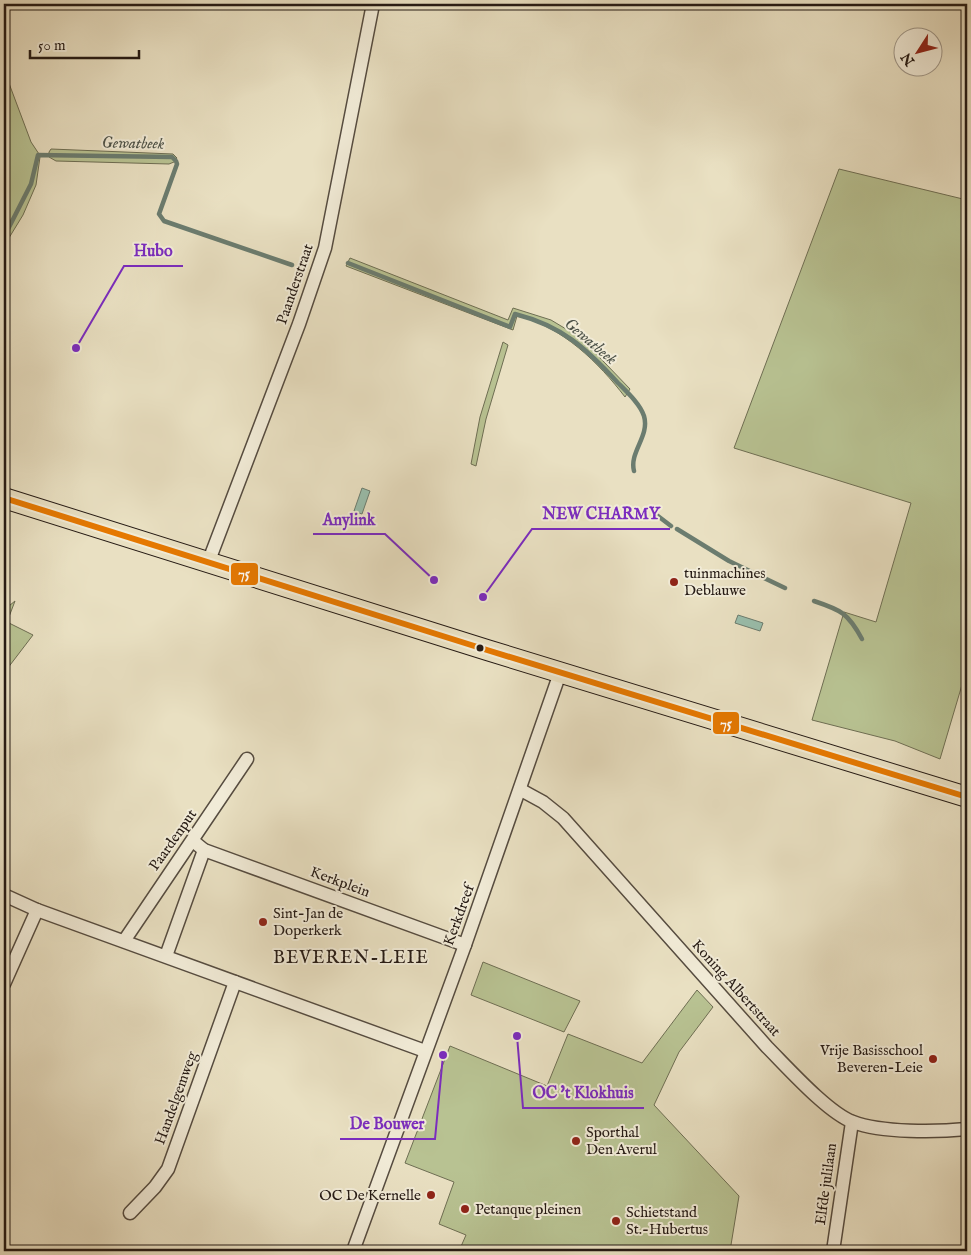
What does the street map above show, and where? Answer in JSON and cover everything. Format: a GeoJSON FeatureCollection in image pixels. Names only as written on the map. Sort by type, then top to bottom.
{"type":"FeatureCollection","features":[{"type":"Feature","properties":{"kind":"main road"},"geometry":{"type":"LineString","coordinates":[[4,498],[560,673],[967,797]]}},
{"type":"Feature","properties":{"kind":"street","name":"Paanderstraat"},"geometry":{"type":"LineString","coordinates":[[208,563],[299,324],[325,248],[373,4]]}},
{"type":"Feature","properties":{"kind":"street","name":"Kerkdreef"},"geometry":{"type":"LineString","coordinates":[[353,1251],[466,945],[560,673]]}},
{"type":"Feature","properties":{"kind":"street","name":"Paardenput"},"geometry":{"type":"LineString","coordinates":[[124,941],[247,759]]}},
{"type":"Feature","properties":{"kind":"street","name":"Koning Albertstraat"},"geometry":{"type":"LineString","coordinates":[[521,790],[543,802],[563,818],[767,1046],[811,1090],[841,1115],[852,1122],[881,1128],[923,1132],[967,1129]]}},
{"type":"Feature","properties":{"kind":"street","name":"Kerkplein"},"geometry":{"type":"LineString","coordinates":[[193,841],[204,850],[466,945]]}},
{"type":"Feature","properties":{"kind":"street"},"geometry":{"type":"LineString","coordinates":[[166,956],[204,850]]}},
{"type":"Feature","properties":{"kind":"street"},"geometry":{"type":"LineString","coordinates":[[4,895],[38,910],[426,1051]]}},
{"type":"Feature","properties":{"kind":"street"},"geometry":{"type":"LineString","coordinates":[[4,984],[38,910]]}},
{"type":"Feature","properties":{"kind":"street","name":"Handelgemweg"},"geometry":{"type":"LineString","coordinates":[[130,1212],[155,1187],[168,1169],[235,982]]}},
{"type":"Feature","properties":{"kind":"street","name":"Elfde julilaan"},"geometry":{"type":"LineString","coordinates":[[833,1251],[852,1122]]}},
{"type":"Feature","properties":{"kind":"shaded area"},"geometry":{"type":"Polygon","coordinates":[[[4,66],[31,142],[40,157],[36,185],[23,215],[4,246],[4,66]]]}},
{"type":"Feature","properties":{"kind":"shaded area"},"geometry":{"type":"Polygon","coordinates":[[[51,149],[173,154],[177,158],[169,164],[56,161],[49,157],[51,149]]]}},
{"type":"Feature","properties":{"kind":"shaded area"},"geometry":{"type":"Polygon","coordinates":[[[839,169],[967,200],[967,668],[940,759],[895,741],[812,720],[844,612],[876,622],[911,503],[734,448],[839,169]]]}},
{"type":"Feature","properties":{"kind":"shaded area"},"geometry":{"type":"Polygon","coordinates":[[[350,258],[508,320],[513,308],[551,320],[581,338],[630,389],[625,397],[591,359],[564,337],[549,328],[517,316],[513,330],[346,266],[350,258]]]}},
{"type":"Feature","properties":{"kind":"shaded area"},"geometry":{"type":"Polygon","coordinates":[[[503,342],[508,345],[486,419],[476,466],[471,464],[480,417],[503,342]]]}},
{"type":"Feature","properties":{"kind":"shaded area"},"geometry":{"type":"Polygon","coordinates":[[[362,488],[370,491],[362,514],[354,511],[362,488]]]}},
{"type":"Feature","properties":{"kind":"shaded area"},"geometry":{"type":"Polygon","coordinates":[[[15,601],[7,622],[33,635],[4,673],[4,610],[15,601]]]}},
{"type":"Feature","properties":{"kind":"shaded area"},"geometry":{"type":"Polygon","coordinates":[[[738,615],[763,623],[760,631],[735,623],[738,615]]]}},
{"type":"Feature","properties":{"kind":"shaded area"},"geometry":{"type":"Polygon","coordinates":[[[483,962],[580,1001],[564,1032],[471,995],[483,962]]]}},
{"type":"Feature","properties":{"kind":"shaded area"},"geometry":{"type":"Polygon","coordinates":[[[697,990],[713,1007],[679,1052],[654,1105],[739,1196],[730,1251],[459,1251],[466,1235],[439,1224],[454,1182],[405,1163],[450,1046],[547,1086],[568,1034],[642,1063],[697,990]]]}},
{"type":"Feature","properties":{"kind":"waterway","name":"Gewatbeek"},"geometry":{"type":"LineString","coordinates":[[4,237],[31,184],[38,155],[172,157],[177,164],[159,214],[164,221],[292,265]]}},
{"type":"Feature","properties":{"kind":"waterway","name":"Gewatbeek"},"geometry":{"type":"LineString","coordinates":[[348,263],[510,327],[515,314],[546,325],[572,340],[595,359],[640,407],[645,423],[634,457],[634,471]]}},
{"type":"Feature","properties":{"kind":"waterway","name":"Gewatbeek"},"geometry":{"type":"LineString","coordinates":[[651,508],[654,513],[671,526]]}},
{"type":"Feature","properties":{"kind":"waterway","name":"Gewatbeek"},"geometry":{"type":"LineString","coordinates":[[677,529],[729,561],[785,588]]}},
{"type":"Feature","properties":{"kind":"waterway","name":"Gewatbeek"},"geometry":{"type":"LineString","coordinates":[[814,601],[843,614],[852,623],[862,639]]}},
{"type":"Feature","properties":{"kind":"transit line","name":"75"},"geometry":{"type":"LineString","coordinates":[[4,498],[487,650],[967,797]]}},
{"type":"Feature","properties":{"kind":"place","name":"Hubo"},"geometry":{"type":"Point","coordinates":[76,348]}},
{"type":"Feature","properties":{"kind":"place","name":"Anylink"},"geometry":{"type":"Point","coordinates":[434,580]}},
{"type":"Feature","properties":{"kind":"place","name":"tuinmachines Deblauwe"},"geometry":{"type":"Point","coordinates":[674,582]}},
{"type":"Feature","properties":{"kind":"place","name":"NEW CHARMY"},"geometry":{"type":"Point","coordinates":[483,597]}},
{"type":"Feature","properties":{"kind":"place","name":"Sint-Jan de Doperkerk"},"geometry":{"type":"Point","coordinates":[263,922]}},
{"type":"Feature","properties":{"kind":"place","name":"OC 't Klokhuis"},"geometry":{"type":"Point","coordinates":[517,1036]}},
{"type":"Feature","properties":{"kind":"place","name":"De Bouwer"},"geometry":{"type":"Point","coordinates":[443,1055]}},
{"type":"Feature","properties":{"kind":"place","name":"Vrije Basisschool Beveren-Leie"},"geometry":{"type":"Point","coordinates":[933,1059]}},
{"type":"Feature","properties":{"kind":"place","name":"Sporthal Den Averul"},"geometry":{"type":"Point","coordinates":[576,1141]}},
{"type":"Feature","properties":{"kind":"place","name":"OC De Kernelle"},"geometry":{"type":"Point","coordinates":[431,1195]}},
{"type":"Feature","properties":{"kind":"place","name":"Petanque pleinen"},"geometry":{"type":"Point","coordinates":[465,1209]}},
{"type":"Feature","properties":{"kind":"place","name":"Schietstand St.-Hubertus"},"geometry":{"type":"Point","coordinates":[616,1221]}},
{"type":"Feature","properties":{"kind":"district","name":"BEVEREN-LEIE"},"geometry":{"type":"Point","coordinates":[351,958]}}]}
